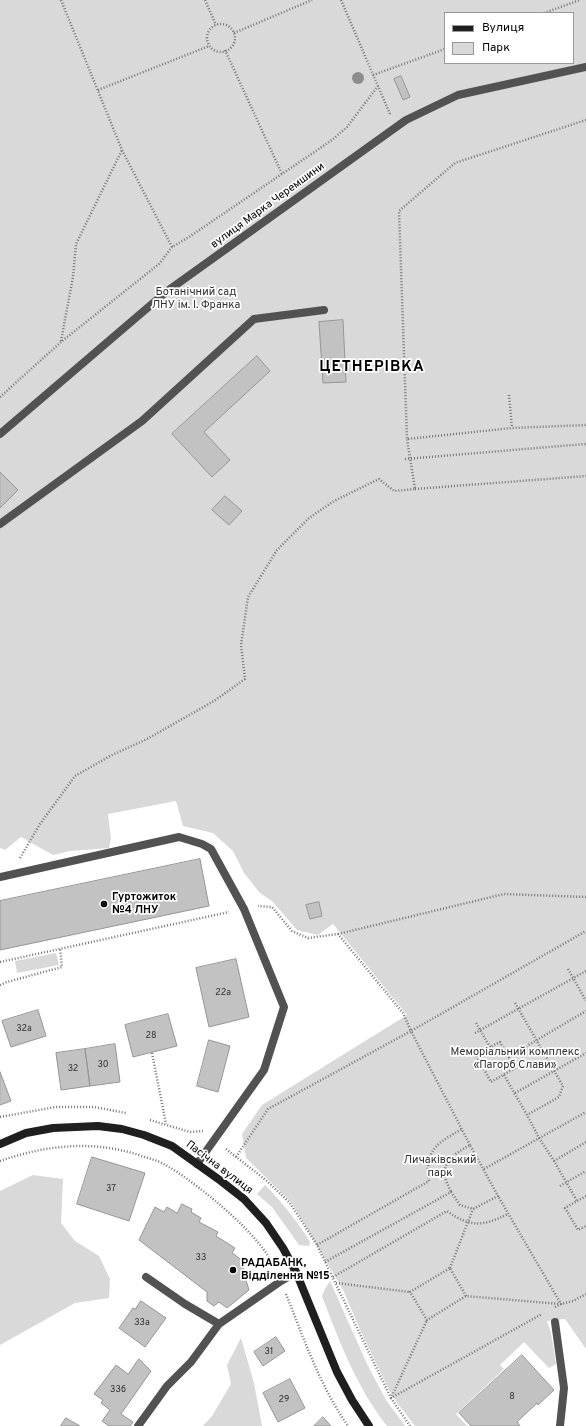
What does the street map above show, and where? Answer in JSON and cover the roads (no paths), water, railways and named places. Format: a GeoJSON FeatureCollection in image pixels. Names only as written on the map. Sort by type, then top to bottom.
{"type":"FeatureCollection","features":[{"type":"Feature","properties":{"kind":"main road","name":"Пасічна вулиця"},"geometry":{"type":"LineString","coordinates":[[0,1144],[26,1133],[53,1128],[98,1126],[122,1129],[144,1135],[172,1146],[244,1199],[266,1223],[284,1248],[296,1272],[337,1372],[352,1400],[369,1426]]}},
{"type":"Feature","properties":{"kind":"lane","name":"вулиця Марка Черемшини"},"geometry":{"type":"LineString","coordinates":[[0,434],[166,292],[406,120],[458,94],[586,67]]}},
{"type":"Feature","properties":{"kind":"lane"},"geometry":{"type":"LineString","coordinates":[[0,524],[142,421],[254,319],[324,310]]}},
{"type":"Feature","properties":{"kind":"lane"},"geometry":{"type":"LineString","coordinates":[[0,877],[179,837],[202,844],[211,849],[244,909],[284,1007],[264,1070],[197,1164]]}},
{"type":"Feature","properties":{"kind":"lane"},"geometry":{"type":"LineString","coordinates":[[138,1426],[167,1386],[191,1362],[220,1324],[296,1272]]}},
{"type":"Feature","properties":{"kind":"lane"},"geometry":{"type":"LineString","coordinates":[[146,1277],[185,1304],[220,1324]]}},
{"type":"Feature","properties":{"kind":"lane"},"geometry":{"type":"LineString","coordinates":[[556,1322],[564,1388],[560,1426]]}},
{"type":"Feature","properties":{"kind":"place","name":"Гуртожиток №4 ЛНУ"},"geometry":{"type":"Point","coordinates":[104,904]}},
{"type":"Feature","properties":{"kind":"place","name":"РАДАБАНК, Відділення №15"},"geometry":{"type":"Point","coordinates":[233,1270]}},
{"type":"Feature","properties":{"kind":"district","name":"ЦЕТНЕРІВКА"},"geometry":{"type":"Point","coordinates":[372,368]}},
{"type":"Feature","properties":{"kind":"park label","name":"Ботанічний сад ЛНУ ім. І. Франка"},"geometry":{"type":"Point","coordinates":[196,299]}},
{"type":"Feature","properties":{"kind":"park label","name":"Меморіальний комплекс «Пагорб Слави»"},"geometry":{"type":"Point","coordinates":[515,1059]}},
{"type":"Feature","properties":{"kind":"park label","name":"Личаківський парк"},"geometry":{"type":"Point","coordinates":[440,1167]}}]}
